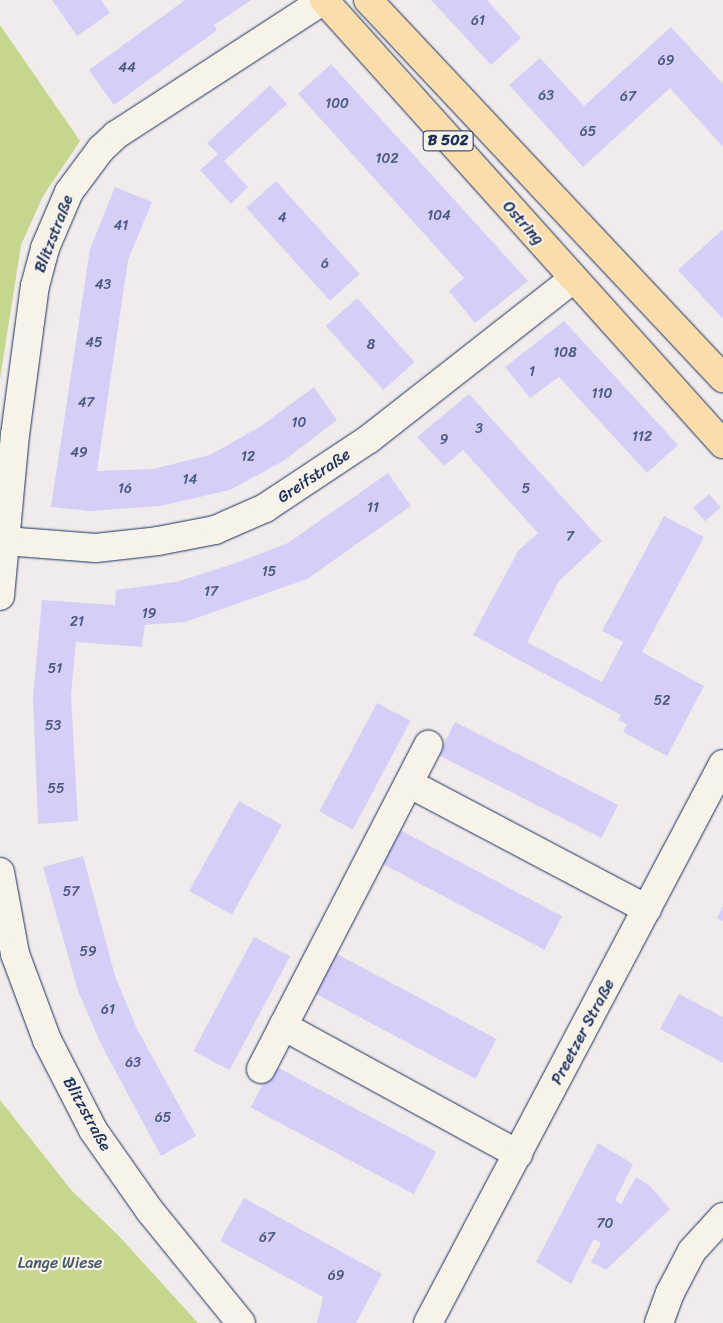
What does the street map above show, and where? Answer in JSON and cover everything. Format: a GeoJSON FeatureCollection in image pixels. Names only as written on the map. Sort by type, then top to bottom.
{"type":"FeatureCollection","features":[{"type":"Feature","properties":{"kind":"main road","name":"Ostring"},"geometry":{"type":"LineString","coordinates":[[324,0],[723,444]]}},
{"type":"Feature","properties":{"kind":"main road","name":"B 502"},"geometry":{"type":"LineString","coordinates":[[368,0],[723,378]]}},
{"type":"Feature","properties":{"kind":"street","name":"Blitzstraße"},"geometry":{"type":"LineString","coordinates":[[0,596],[15,435],[35,286],[46,248],[69,192],[101,149],[116,136],[324,0]]}},
{"type":"Feature","properties":{"kind":"street","name":"Greifstraße"},"geometry":{"type":"LineString","coordinates":[[5,541],[96,548],[158,541],[214,530],[265,508],[368,439],[574,279]]}},
{"type":"Feature","properties":{"kind":"street"},"geometry":{"type":"LineString","coordinates":[[260,1070],[410,784],[428,745]]}},
{"type":"Feature","properties":{"kind":"street","name":"Preetzer Straße"},"geometry":{"type":"LineString","coordinates":[[434,1321],[518,1154],[723,764]]}},
{"type":"Feature","properties":{"kind":"street"},"geometry":{"type":"LineString","coordinates":[[410,784],[647,909]]}},
{"type":"Feature","properties":{"kind":"street","name":"Blitzstraße"},"geometry":{"type":"LineString","coordinates":[[0,872],[15,954],[48,1040],[93,1130],[150,1211],[241,1323]]}},
{"type":"Feature","properties":{"kind":"street"},"geometry":{"type":"LineString","coordinates":[[282,1026],[518,1154]]}},
{"type":"Feature","properties":{"kind":"street"},"geometry":{"type":"LineString","coordinates":[[659,1323],[670,1293],[692,1251],[723,1217]]}},
{"type":"Feature","properties":{"kind":"green space"},"geometry":{"type":"Polygon","coordinates":[[[0,25],[80,141],[43,196],[21,245],[0,379],[0,25]]]}},
{"type":"Feature","properties":{"kind":"green space","name":"Lange Wiese"},"geometry":{"type":"Polygon","coordinates":[[[0,1100],[72,1191],[118,1235],[198,1323],[0,1323],[0,1100]]]}},
{"type":"Feature","properties":{"kind":"building"},"geometry":{"type":"Polygon","coordinates":[[[52,0],[101,0],[110,13],[77,36],[52,0]]]}},
{"type":"Feature","properties":{"kind":"building"},"geometry":{"type":"Polygon","coordinates":[[[185,0],[251,0],[214,25],[217,30],[114,105],[89,70],[185,0]]]}},
{"type":"Feature","properties":{"kind":"building"},"geometry":{"type":"Polygon","coordinates":[[[431,0],[487,0],[521,38],[491,65],[431,0]]]}},
{"type":"Feature","properties":{"kind":"building"},"geometry":{"type":"Polygon","coordinates":[[[671,27],[723,84],[723,147],[670,88],[583,167],[509,85],[540,58],[584,106],[671,27]]]}},
{"type":"Feature","properties":{"kind":"building"},"geometry":{"type":"Polygon","coordinates":[[[331,64],[528,281],[475,323],[449,291],[464,278],[298,94],[331,64]]]}},
{"type":"Feature","properties":{"kind":"building"},"geometry":{"type":"Polygon","coordinates":[[[270,85],[287,104],[224,161],[248,187],[231,204],[200,170],[218,154],[207,143],[270,85]]]}},
{"type":"Feature","properties":{"kind":"building"},"geometry":{"type":"Polygon","coordinates":[[[276,181],[360,274],[330,301],[246,208],[276,181]]]}},
{"type":"Feature","properties":{"kind":"building"},"geometry":{"type":"Polygon","coordinates":[[[115,187],[152,202],[128,260],[97,471],[153,469],[210,455],[261,426],[314,387],[337,420],[285,460],[230,490],[160,506],[90,511],[51,507],[90,249],[115,187]]]}},
{"type":"Feature","properties":{"kind":"building"},"geometry":{"type":"Polygon","coordinates":[[[723,229],[723,319],[678,270],[723,229]]]}},
{"type":"Feature","properties":{"kind":"building"},"geometry":{"type":"Polygon","coordinates":[[[357,298],[415,362],[383,390],[326,326],[357,298]]]}},
{"type":"Feature","properties":{"kind":"building"},"geometry":{"type":"Polygon","coordinates":[[[564,321],[678,445],[647,473],[559,377],[530,398],[505,367],[564,321]]]}},
{"type":"Feature","properties":{"kind":"building"},"geometry":{"type":"Polygon","coordinates":[[[469,394],[602,541],[559,581],[527,642],[602,682],[623,642],[602,631],[664,516],[704,537],[642,652],[704,686],[667,756],[623,732],[627,724],[618,720],[621,715],[473,635],[518,551],[538,533],[463,450],[444,466],[417,437],[469,394]]]}},
{"type":"Feature","properties":{"kind":"building"},"geometry":{"type":"Polygon","coordinates":[[[388,473],[411,506],[307,579],[185,622],[145,625],[142,647],[76,642],[71,695],[78,821],[38,824],[33,697],[42,600],[115,605],[116,590],[176,582],[233,564],[288,543],[388,473]]]}},
{"type":"Feature","properties":{"kind":"building"},"geometry":{"type":"Polygon","coordinates":[[[709,494],[721,508],[705,521],[693,508],[709,494]]]}},
{"type":"Feature","properties":{"kind":"building"},"geometry":{"type":"Polygon","coordinates":[[[377,703],[411,721],[353,829],[319,812],[377,703]]]}},
{"type":"Feature","properties":{"kind":"building"},"geometry":{"type":"Polygon","coordinates":[[[455,722],[618,805],[601,838],[438,755],[455,722]]]}},
{"type":"Feature","properties":{"kind":"building"},"geometry":{"type":"Polygon","coordinates":[[[239,801],[282,825],[232,915],[189,891],[239,801]]]}},
{"type":"Feature","properties":{"kind":"building"},"geometry":{"type":"Polygon","coordinates":[[[398,829],[562,916],[544,950],[380,863],[398,829]]]}},
{"type":"Feature","properties":{"kind":"building"},"geometry":{"type":"Polygon","coordinates":[[[83,856],[115,976],[137,1029],[196,1136],[161,1156],[102,1046],[78,991],[43,867],[83,856]]]}},
{"type":"Feature","properties":{"kind":"building"},"geometry":{"type":"Polygon","coordinates":[[[723,906],[723,921],[717,918],[723,906]]]}},
{"type":"Feature","properties":{"kind":"building"},"geometry":{"type":"Polygon","coordinates":[[[254,937],[290,956],[230,1070],[193,1051],[254,937]]]}},
{"type":"Feature","properties":{"kind":"building"},"geometry":{"type":"Polygon","coordinates":[[[335,953],[497,1039],[475,1079],[314,993],[335,953]]]}},
{"type":"Feature","properties":{"kind":"building"},"geometry":{"type":"Polygon","coordinates":[[[679,994],[723,1017],[723,1063],[660,1029],[679,994]]]}},
{"type":"Feature","properties":{"kind":"building"},"geometry":{"type":"Polygon","coordinates":[[[273,1065],[436,1152],[414,1194],[250,1107],[273,1065]]]}},
{"type":"Feature","properties":{"kind":"building"},"geometry":{"type":"Polygon","coordinates":[[[598,1143],[633,1164],[615,1200],[621,1204],[636,1177],[649,1185],[670,1209],[606,1270],[591,1262],[601,1243],[594,1239],[571,1284],[536,1262],[598,1143]]]}},
{"type":"Feature","properties":{"kind":"building"},"geometry":{"type":"Polygon","coordinates":[[[244,1198],[382,1274],[356,1323],[317,1323],[323,1297],[220,1241],[244,1198]]]}}]}
